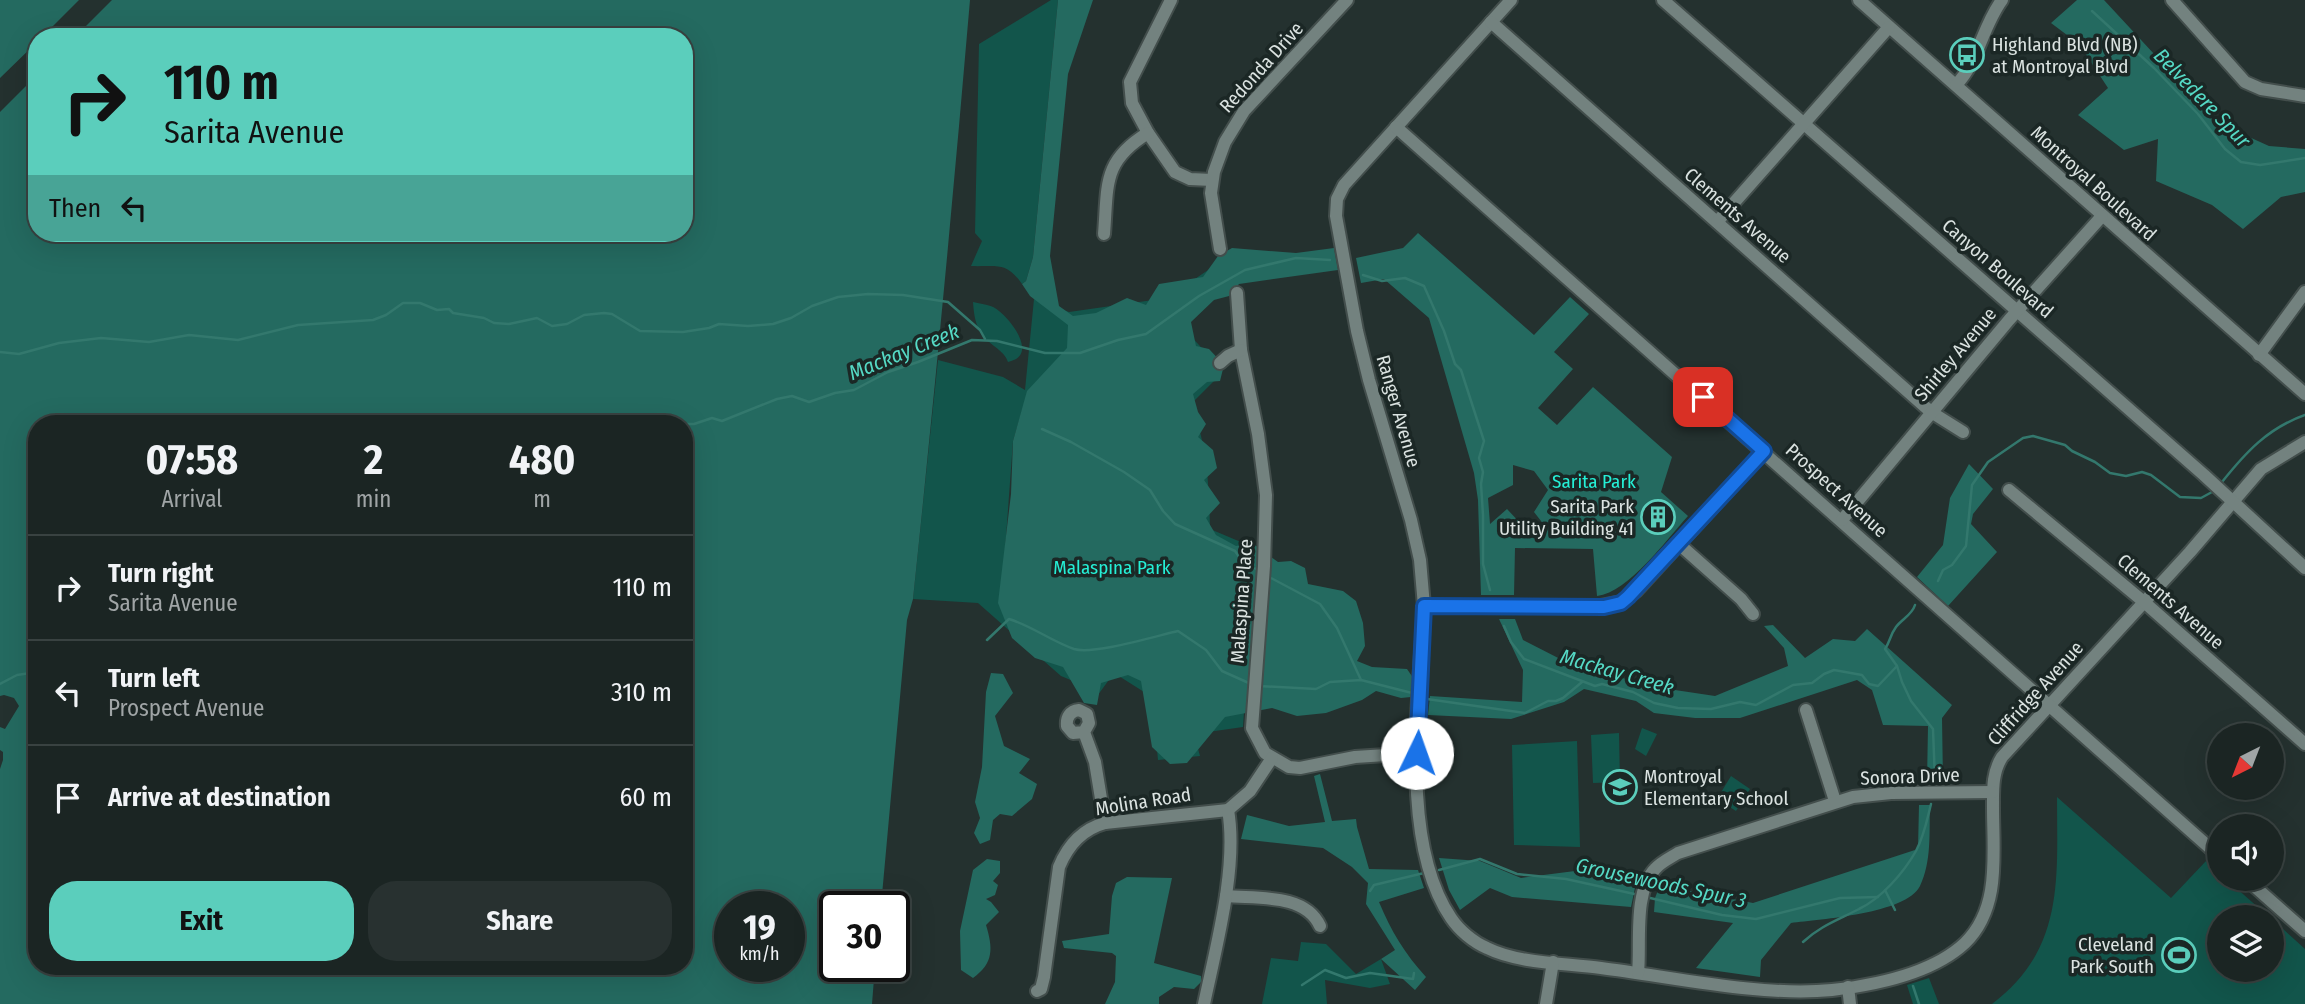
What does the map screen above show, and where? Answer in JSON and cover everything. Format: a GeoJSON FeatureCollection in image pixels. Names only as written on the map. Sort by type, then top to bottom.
{"type":"FeatureCollection","features":[{"type":"Feature","properties":{"kind":"street"},"geometry":{"type":"LineString","coordinates":[[1171,0],[1130,82],[1132,103],[1148,133],[1175,172],[1190,179],[1212,180]]}},
{"type":"Feature","properties":{"kind":"street","name":"Ranger Avenue"},"geometry":{"type":"LineString","coordinates":[[1438,894],[1420,827],[1417,753],[1424,606],[1420,560],[1368,380],[1336,208],[1344,184],[1510,0]]}},
{"type":"Feature","properties":{"kind":"street","name":"Canyon Boulevard"},"geometry":{"type":"LineString","coordinates":[[1663,0],[2233,501],[2305,568]]}},
{"type":"Feature","properties":{"kind":"street"},"geometry":{"type":"LineString","coordinates":[[1955,85],[1971,65],[1990,20],[2002,0]]}},
{"type":"Feature","properties":{"kind":"street"},"geometry":{"type":"LineString","coordinates":[[2172,0],[2245,82],[2261,89],[2305,96]]}},
{"type":"Feature","properties":{"kind":"street","name":"Redonda Drive"},"geometry":{"type":"LineString","coordinates":[[1220,249],[1212,208],[1212,180],[1225,142],[1244,111],[1340,2]]}},
{"type":"Feature","properties":{"kind":"street","name":"Montroyal Boulevard"},"geometry":{"type":"LineString","coordinates":[[1868,3],[1889,27],[2305,394]]}},
{"type":"Feature","properties":{"kind":"street","name":"Clements Avenue"},"geometry":{"type":"LineString","coordinates":[[1491,22],[1931,412],[1963,432]]}},
{"type":"Feature","properties":{"kind":"street"},"geometry":{"type":"LineString","coordinates":[[1717,222],[1889,27]]}},
{"type":"Feature","properties":{"kind":"street","name":"Prospect Avenue"},"geometry":{"type":"LineString","coordinates":[[1396,127],[2207,845]]}},
{"type":"Feature","properties":{"kind":"street"},"geometry":{"type":"LineString","coordinates":[[1104,234],[1109,173],[1120,153],[1148,133]]}},
{"type":"Feature","properties":{"kind":"street","name":"Shirley Avenue"},"geometry":{"type":"LineString","coordinates":[[1842,520],[1931,412],[2102,215]]}},
{"type":"Feature","properties":{"kind":"street"},"geometry":{"type":"LineString","coordinates":[[2259,355],[2305,292]]}},
{"type":"Feature","properties":{"kind":"street","name":"Malaspina Place"},"geometry":{"type":"LineString","coordinates":[[1237,293],[1241,350],[1258,434],[1266,495],[1264,566],[1252,728],[1257,741],[1272,758]]}},
{"type":"Feature","properties":{"kind":"street"},"geometry":{"type":"LineString","coordinates":[[1220,363],[1241,350]]}},
{"type":"Feature","properties":{"kind":"street","name":"Cliffridge Avenue"},"geometry":{"type":"LineString","coordinates":[[1438,894],[1453,921],[1465,934],[1486,948],[1507,956],[1777,990],[1849,987],[1893,978],[1943,960],[1967,941],[1977,929],[1987,908],[1993,881],[1993,792],[1994,773],[1998,763],[2261,469],[2305,442]]}},
{"type":"Feature","properties":{"kind":"street"},"geometry":{"type":"LineString","coordinates":[[1424,606],[1570,608],[1612,606],[1621,603],[1636,591],[1764,451]]}},
{"type":"Feature","properties":{"kind":"street","name":"Clements Avenue"},"geometry":{"type":"LineString","coordinates":[[2009,490],[2144,602],[2305,744]]}},
{"type":"Feature","properties":{"kind":"street"},"geometry":{"type":"LineString","coordinates":[[1679,544],[1741,599],[1753,614]]}},
{"type":"Feature","properties":{"kind":"street"},"geometry":{"type":"LineString","coordinates":[[1806,710],[1835,802]]}},
{"type":"Feature","properties":{"kind":"street"},"geometry":{"type":"LineString","coordinates":[[1084,732],[1095,762],[1105,823]]}},
{"type":"Feature","properties":{"kind":"street"},"geometry":{"type":"LineString","coordinates":[[1204,1004],[1226,896],[1231,828],[1228,810],[1250,791],[1272,758],[1289,767],[1300,768],[1355,757],[1417,753]]}},
{"type":"Feature","properties":{"kind":"street","name":"Sonora Drive"},"geometry":{"type":"LineString","coordinates":[[1638,973],[1643,898],[1649,877],[1656,867],[1686,850],[1835,802],[1871,794],[1993,792]]}},
{"type":"Feature","properties":{"kind":"street","name":"Molina Road"},"geometry":{"type":"LineString","coordinates":[[1037,991],[1041,989],[1057,876],[1063,856],[1085,831],[1105,823],[1228,810]]}},
{"type":"Feature","properties":{"kind":"street"},"geometry":{"type":"LineString","coordinates":[[2260,891],[2305,931]]}},
{"type":"Feature","properties":{"kind":"street"},"geometry":{"type":"LineString","coordinates":[[1226,896],[1298,903],[1315,915],[1321,926]]}},
{"type":"Feature","properties":{"kind":"street"},"geometry":{"type":"LineString","coordinates":[[1546,1004],[1553,962]]}},
{"type":"Feature","properties":{"kind":"street"},"geometry":{"type":"LineString","coordinates":[[1849,987],[1850,1004]]}},
{"type":"Feature","properties":{"kind":"green space"},"geometry":{"type":"Polygon","coordinates":[[[0,0],[79,0],[51,28],[28,28],[28,51],[0,78],[0,0]]]}},
{"type":"Feature","properties":{"kind":"green space"},"geometry":{"type":"Polygon","coordinates":[[[112,0],[970,0],[936,375],[913,599],[907,620],[882,891],[819,891],[819,982],[874,982],[872,1004],[0,1004],[0,769],[3,752],[0,750],[0,727],[5,729],[19,706],[14,698],[0,696],[0,112],[28,84],[28,242],[693,242],[693,28],[84,28],[112,0]]]}},
{"type":"Feature","properties":{"kind":"green space"},"geometry":{"type":"Polygon","coordinates":[[[1051,0],[1058,0],[1033,257],[1026,281],[1022,284],[1006,268],[971,266],[982,241],[975,233],[979,44],[1051,0]]]}},
{"type":"Feature","properties":{"kind":"green space","name":"Malaspina Park"},"geometry":{"type":"Polygon","coordinates":[[[1058,0],[1093,0],[1068,74],[1050,256],[1059,306],[1073,316],[1096,313],[1127,298],[1146,305],[1159,284],[1203,277],[1218,256],[1232,248],[1296,253],[1334,248],[1338,270],[1239,284],[1229,296],[1214,300],[1191,322],[1196,346],[1209,349],[1224,365],[1220,381],[1207,382],[1193,394],[1198,412],[1206,424],[1198,437],[1213,450],[1217,468],[1204,480],[1220,503],[1206,518],[1216,535],[1236,546],[1252,543],[1278,562],[1291,561],[1305,568],[1308,584],[1343,591],[1356,601],[1363,623],[1365,646],[1357,661],[1372,667],[1407,669],[1415,683],[1411,697],[1401,698],[1376,691],[1362,700],[1326,713],[1297,716],[1272,708],[1225,717],[1187,763],[1170,764],[1152,747],[1141,681],[1128,675],[1101,683],[1097,705],[1084,703],[1063,667],[1035,658],[1012,638],[998,603],[1011,494],[1013,441],[1027,391],[1067,348],[1068,325],[1030,296],[1022,284],[1026,281],[1033,257],[1058,0]]]}},
{"type":"Feature","properties":{"kind":"green space"},"geometry":{"type":"Polygon","coordinates":[[[2077,0],[2104,0],[2218,123],[2269,146],[2305,149],[2305,192],[2281,197],[2243,229],[2212,205],[2156,181],[2158,139],[2124,150],[2078,115],[2108,88],[2079,44],[2051,23],[2077,0]]]}},
{"type":"Feature","properties":{"kind":"green space","name":"Sarita Park"},"geometry":{"type":"Polygon","coordinates":[[[1418,233],[1534,335],[1570,297],[1589,314],[1554,352],[1573,369],[1538,408],[1557,425],[1593,387],[1672,457],[1661,492],[1688,516],[1646,564],[1622,585],[1597,596],[1593,549],[1515,548],[1514,595],[1481,595],[1478,500],[1474,473],[1429,318],[1384,279],[1361,283],[1356,258],[1403,248],[1418,233]],[[1513,465],[1513,485],[1488,498],[1490,524],[1507,509],[1522,525],[1521,535],[1537,536],[1548,530],[1534,512],[1548,490],[1534,471],[1513,465]]]}},
{"type":"Feature","properties":{"kind":"green space","name":"Malaspina Park"},"geometry":{"type":"Polygon","coordinates":[[[1211,268],[1177,321],[1210,357],[1221,374],[1190,405],[1204,450],[1210,529],[1255,548],[1243,727],[1194,734],[1200,756],[1158,760],[1152,697],[1114,673],[1092,703],[1080,684],[1061,676],[978,603],[913,599],[938,360],[1003,377],[1025,390],[1034,299],[1069,312],[1167,298],[1211,268]],[[1023,407],[1013,441],[1005,551],[1023,407]]]}},
{"type":"Feature","properties":{"kind":"green space"},"geometry":{"type":"Polygon","coordinates":[[[973,302],[994,307],[1011,323],[1022,346],[1017,359],[1008,362],[1004,354],[983,336],[975,320],[973,302]]]}},
{"type":"Feature","properties":{"kind":"green space"},"geometry":{"type":"Polygon","coordinates":[[[1969,464],[1993,489],[1973,514],[1971,524],[1997,552],[1948,606],[1917,577],[1943,545],[1950,498],[1969,464]]]}},
{"type":"Feature","properties":{"kind":"green space"},"geometry":{"type":"Polygon","coordinates":[[[1499,619],[1515,619],[1523,640],[1568,663],[1655,687],[1715,696],[1788,666],[1784,648],[1764,626],[1773,625],[1805,658],[1833,639],[1855,641],[1867,629],[1952,705],[1942,718],[1943,782],[1927,782],[1928,726],[1883,725],[1872,690],[1857,680],[1740,718],[1695,718],[1654,713],[1636,701],[1584,689],[1564,702],[1511,719],[1428,715],[1430,696],[1522,702],[1523,670],[1499,619]]]}},
{"type":"Feature","properties":{"kind":"green space"},"geometry":{"type":"Polygon","coordinates":[[[991,673],[1003,674],[1013,693],[995,716],[1004,746],[1030,759],[1019,773],[1037,784],[1032,799],[1012,816],[1000,814],[993,820],[990,840],[980,844],[974,833],[980,818],[975,802],[982,767],[986,692],[991,673]]]}},
{"type":"Feature","properties":{"kind":"green space"},"geometry":{"type":"Polygon","coordinates":[[[1642,728],[1657,734],[1646,756],[1635,749],[1642,728]]]}},
{"type":"Feature","properties":{"kind":"green space"},"geometry":{"type":"Polygon","coordinates":[[[1619,733],[1620,782],[1593,783],[1591,735],[1619,733]]]}},
{"type":"Feature","properties":{"kind":"green space"},"geometry":{"type":"Polygon","coordinates":[[[1577,741],[1580,847],[1514,845],[1512,745],[1577,741]]]}},
{"type":"Feature","properties":{"kind":"green space"},"geometry":{"type":"Polygon","coordinates":[[[1320,774],[1332,821],[1356,819],[1369,869],[1418,870],[1424,888],[1379,902],[1399,942],[1426,977],[1415,990],[1381,959],[1395,950],[1366,904],[1368,883],[1352,867],[1323,848],[1241,839],[1247,815],[1289,826],[1325,822],[1314,776],[1320,774]]]}},
{"type":"Feature","properties":{"kind":"green space"},"geometry":{"type":"Polygon","coordinates":[[[1731,776],[1750,789],[1736,811],[1717,799],[1731,776]]]}},
{"type":"Feature","properties":{"kind":"green space"},"geometry":{"type":"Polygon","coordinates":[[[2057,797],[2171,898],[2206,861],[2207,891],[2240,891],[2255,905],[2207,905],[2207,982],[2284,982],[2284,930],[2305,949],[2305,1004],[1992,1004],[2016,983],[2033,960],[2045,936],[2056,884],[2057,797]]]}},
{"type":"Feature","properties":{"kind":"green space"},"geometry":{"type":"Polygon","coordinates":[[[1919,805],[1930,805],[1929,846],[1924,876],[1912,895],[1898,903],[1861,914],[1791,923],[1761,960],[1760,977],[1696,968],[1733,923],[1654,912],[1660,885],[1753,903],[1918,849],[1919,805]]]}},
{"type":"Feature","properties":{"kind":"green space"},"geometry":{"type":"Polygon","coordinates":[[[1439,858],[1480,861],[1521,878],[1575,871],[1636,883],[1631,907],[1512,897],[1490,888],[1460,910],[1449,890],[1439,858]]]}},
{"type":"Feature","properties":{"kind":"green space"},"geometry":{"type":"Polygon","coordinates":[[[987,859],[1000,861],[1000,873],[993,881],[998,885],[995,895],[986,899],[999,912],[986,925],[990,941],[988,961],[973,978],[961,970],[960,931],[973,870],[987,859]]]}},
{"type":"Feature","properties":{"kind":"green space"},"geometry":{"type":"Polygon","coordinates":[[[1127,877],[1172,878],[1154,963],[1201,976],[1201,982],[1194,989],[1174,987],[1159,997],[1159,1004],[1105,1004],[1115,982],[1116,956],[1112,953],[1064,948],[1062,941],[1109,934],[1112,896],[1116,883],[1127,877]]]}},
{"type":"Feature","properties":{"kind":"green space"},"geometry":{"type":"Polygon","coordinates":[[[1301,942],[1326,944],[1356,974],[1381,959],[1390,984],[1370,988],[1325,980],[1327,1004],[1262,1004],[1271,958],[1298,961],[1301,942]]]}},
{"type":"Feature","properties":{"kind":"green space"},"geometry":{"type":"Polygon","coordinates":[[[1929,978],[1939,1004],[1913,1004],[1907,985],[1929,978]]]}},
{"type":"Feature","properties":{"kind":"waterway","name":"Belvedere Spur"},"geometry":{"type":"LineString","coordinates":[[2092,11],[2154,68],[2198,114],[2225,149],[2241,162],[2260,165],[2305,158]]}},
{"type":"Feature","properties":{"kind":"waterway","name":"Mackay Creek"},"geometry":{"type":"LineString","coordinates":[[693,424],[712,418],[722,421],[777,399],[792,396],[809,402],[854,390],[888,372],[972,340],[997,341],[1045,353],[1080,353],[1146,334],[1199,296],[1245,270],[1296,258],[1330,260]]}},
{"type":"Feature","properties":{"kind":"waterway","name":"Mackay Creek"},"geometry":{"type":"LineString","coordinates":[[1363,275],[1382,281],[1405,278],[1424,286],[1455,364],[1461,370],[1484,441],[1479,458],[1483,472],[1483,564],[1490,590]]}},
{"type":"Feature","properties":{"kind":"waterway"},"geometry":{"type":"LineString","coordinates":[[0,352],[19,354],[59,343],[101,338],[149,342],[189,335],[238,340],[298,325],[373,320],[403,303],[420,303],[437,310],[449,309],[453,313],[509,324],[537,318],[552,326],[567,324],[584,315],[604,313],[612,314],[640,331],[683,332],[719,324],[773,324],[838,297],[868,294],[903,295],[948,302],[980,330],[985,339]]}},
{"type":"Feature","properties":{"kind":"waterway","name":"Mackay Creek"},"geometry":{"type":"LineString","coordinates":[[2222,482],[2259,442],[2280,427],[2305,415]]}},
{"type":"Feature","properties":{"kind":"waterway"},"geometry":{"type":"LineString","coordinates":[[1042,429],[1124,472],[1150,490],[1175,524],[1235,551],[1242,561],[1256,569]]}},
{"type":"Feature","properties":{"kind":"waterway","name":"Mackay Creek"},"geometry":{"type":"LineString","coordinates":[[1938,581],[1943,570],[1952,565],[1966,546],[1972,485],[1988,462],[2023,438],[2033,436],[2065,445],[2110,473],[2126,476],[2142,472],[2151,475],[2180,497],[2201,498],[2212,492]]}},
{"type":"Feature","properties":{"kind":"waterway"},"geometry":{"type":"LineString","coordinates":[[1271,578],[1320,604],[1337,628],[1361,680]]}},
{"type":"Feature","properties":{"kind":"waterway","name":"Mackay Creek"},"geometry":{"type":"LineString","coordinates":[[1504,626],[1511,642],[1524,659],[1595,686],[1602,684],[1633,692],[1654,703],[1678,708],[1711,709],[1740,702],[1756,705],[1793,685],[1812,683],[1834,670],[1862,675],[1869,684],[1878,686],[1897,666],[1885,649],[1892,633],[1912,612],[1915,605]]}},
{"type":"Feature","properties":{"kind":"waterway"},"geometry":{"type":"LineString","coordinates":[[987,640],[1009,619],[1066,646],[1083,650],[1109,647],[1178,631],[1206,650],[1222,671],[1251,684]]}},
{"type":"Feature","properties":{"kind":"waterway"},"geometry":{"type":"LineString","coordinates":[[1897,666],[1911,701],[1933,729],[1935,781]]}},
{"type":"Feature","properties":{"kind":"waterway","name":"Mackay Creek"},"geometry":{"type":"LineString","coordinates":[[0,684],[17,675],[28,673]]}},
{"type":"Feature","properties":{"kind":"waterway"},"geometry":{"type":"LineString","coordinates":[[1258,686],[1316,689],[1330,682],[1361,680],[1412,693]]}},
{"type":"Feature","properties":{"kind":"waterway"},"geometry":{"type":"LineString","coordinates":[[1427,699],[1525,713],[1548,701],[1563,698],[1582,682]]}},
{"type":"Feature","properties":{"kind":"waterway"},"geometry":{"type":"LineString","coordinates":[[1803,942],[1823,927],[1868,904],[1892,884],[1916,851],[1931,804]]}},
{"type":"Feature","properties":{"kind":"waterway","name":"Grousewoods Spur 3"},"geometry":{"type":"LineString","coordinates":[[1439,870],[1480,859],[1517,874],[1566,879],[1639,895]]}},
{"type":"Feature","properties":{"kind":"waterway"},"geometry":{"type":"LineString","coordinates":[[1370,891],[1374,885],[1424,873]]}},
{"type":"Feature","properties":{"kind":"waterway"},"geometry":{"type":"LineString","coordinates":[[1885,890],[1895,910]]}},
{"type":"Feature","properties":{"kind":"waterway","name":"Grousewoods Spur 3"},"geometry":{"type":"LineString","coordinates":[[1646,897],[1722,915],[1756,919],[1840,898],[1878,897]]}},
{"type":"Feature","properties":{"kind":"waterway"},"geometry":{"type":"LineString","coordinates":[[1302,985],[1325,970],[1346,978],[1370,973],[1413,979],[1414,973]]}},
{"type":"Feature","properties":{"kind":"waterway"},"geometry":{"type":"LineString","coordinates":[[1913,986],[1919,1004]]}},
{"type":"Feature","properties":{"kind":"place","name":"Highland Blvd (NB) at Montroyal Blvd"},"geometry":{"type":"Point","coordinates":[1967,55]}},
{"type":"Feature","properties":{"kind":"place","name":"Sarita Park Utility Building 41"},"geometry":{"type":"Point","coordinates":[1658,517]}},
{"type":"Feature","properties":{"kind":"place","name":"Montroyal Elementary School"},"geometry":{"type":"Point","coordinates":[1620,787]}},
{"type":"Feature","properties":{"kind":"place","name":"Cleveland Park South"},"geometry":{"type":"Point","coordinates":[2179,955]}},
{"type":"Feature","properties":{"kind":"route"},"geometry":{"type":"LineString","coordinates":[[1417,753],[1424,606],[1604,607],[1621,603],[1636,591],[1764,451],[1703,397]]}}]}
